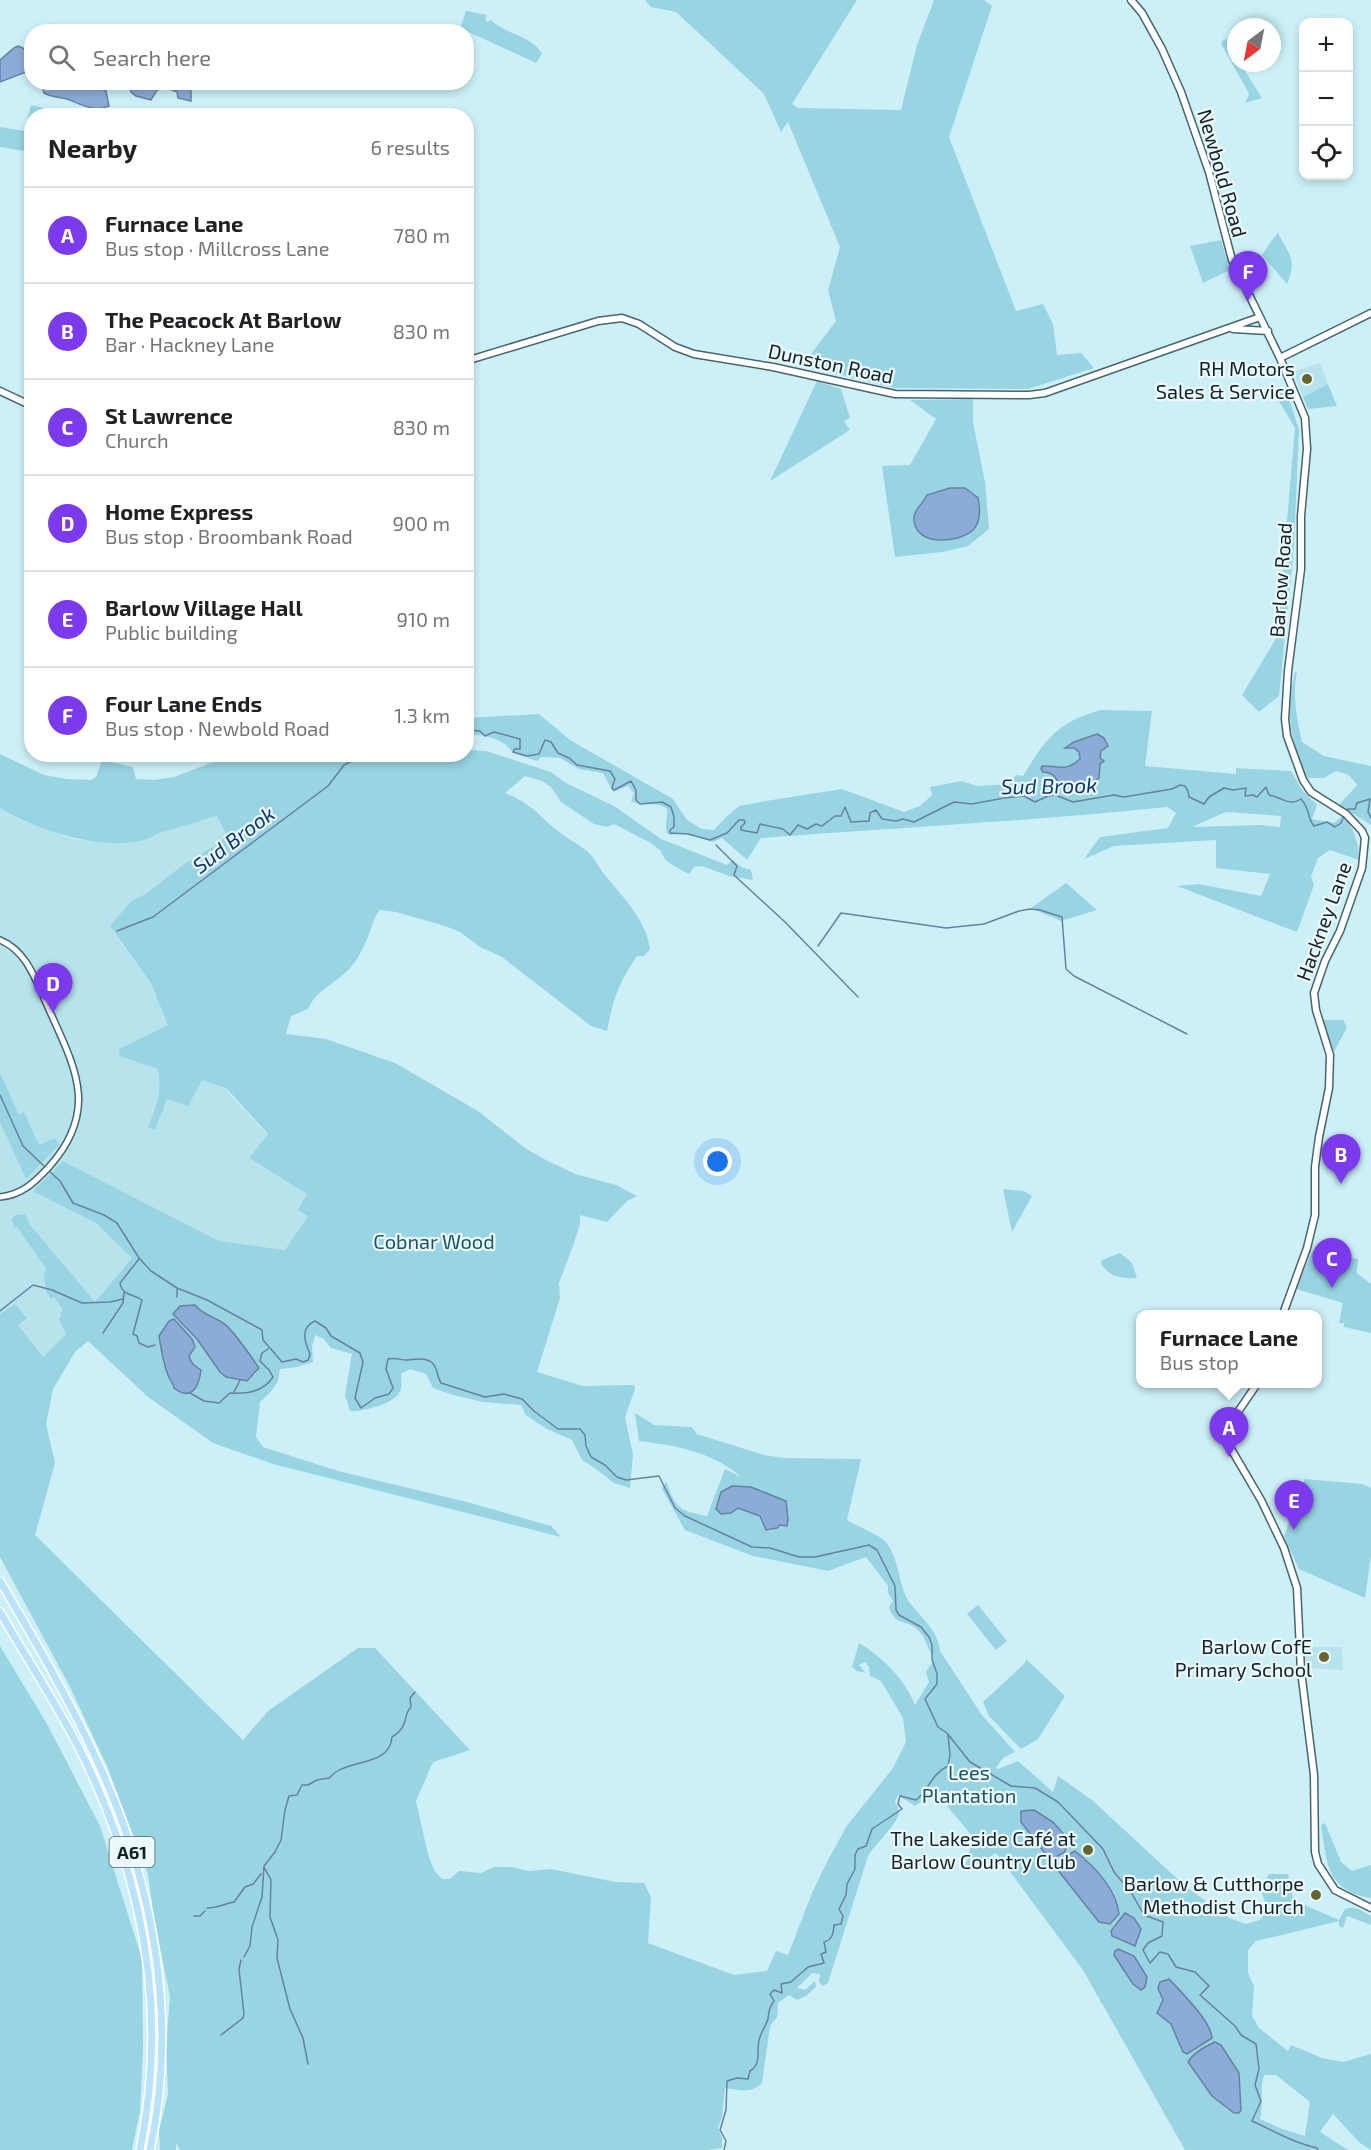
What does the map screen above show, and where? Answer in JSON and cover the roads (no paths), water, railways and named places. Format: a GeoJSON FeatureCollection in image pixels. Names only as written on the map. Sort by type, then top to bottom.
{"type":"FeatureCollection","features":[{"type":"Feature","properties":{"kind":"highway","name":"A61"},"geometry":{"type":"LineString","coordinates":[[0,1581],[45,1660],[99,1765],[129,1840],[146,1896],[155,1946],[161,2001],[162,2045],[159,2091],[150,2150]]}},
{"type":"Feature","properties":{"kind":"highway","name":"A61"},"geometry":{"type":"LineString","coordinates":[[0,1611],[84,1759],[110,1814],[137,1901],[147,1954],[152,2044],[149,2095],[140,2150]]}},
{"type":"Feature","properties":{"kind":"main road","name":"Newbold Road"},"geometry":{"type":"LineString","coordinates":[[1131,0],[1142,13],[1162,49],[1181,92],[1209,172],[1232,260],[1280,358]]}},
{"type":"Feature","properties":{"kind":"main road"},"geometry":{"type":"LineString","coordinates":[[1280,358],[1371,313]]}},
{"type":"Feature","properties":{"kind":"main road","name":"Dunston Road"},"geometry":{"type":"LineString","coordinates":[[474,359],[598,321],[622,318],[639,324],[675,347],[694,354],[773,367],[895,394],[1029,395],[1045,393],[1260,317]]}},
{"type":"Feature","properties":{"kind":"main road","name":"Dunston Road"},"geometry":{"type":"LineString","coordinates":[[1229,328],[1268,331]]}},
{"type":"Feature","properties":{"kind":"main road","name":"Barlow Road"},"geometry":{"type":"LineString","coordinates":[[1280,358],[1305,418],[1307,431],[1301,516],[1301,569],[1285,719],[1292,753],[1302,780],[1321,800]]}},
{"type":"Feature","properties":{"kind":"main road"},"geometry":{"type":"LineString","coordinates":[[0,390],[24,402]]}},
{"type":"Feature","properties":{"kind":"main road","name":"Hackney Lane"},"geometry":{"type":"LineString","coordinates":[[1285,1310],[1307,1248],[1315,1215],[1315,1167],[1329,1088],[1331,1063],[1328,1045],[1316,1010],[1314,993],[1325,961],[1340,931],[1362,868],[1365,846],[1362,831],[1346,814],[1321,800]]}},
{"type":"Feature","properties":{"kind":"main road"},"geometry":{"type":"LineString","coordinates":[[1254,1388],[1231,1422],[1227,1442],[1261,1500],[1293,1571],[1299,1601],[1301,1662],[1314,1775],[1315,1852],[1318,1864],[1335,1890],[1371,1908]]}},
{"type":"Feature","properties":{"kind":"street"},"geometry":{"type":"LineString","coordinates":[[0,940],[15,949],[29,967],[76,1075],[78,1086],[78,1113],[67,1144],[56,1160],[24,1190],[9,1197],[0,1197]]}},
{"type":"Feature","properties":{"kind":"waterway","name":"Sud Brook"},"geometry":{"type":"LineString","coordinates":[[474,731],[480,731],[485,736],[494,732],[520,739],[520,749],[515,749],[513,752],[527,756],[539,754],[545,740],[551,742],[558,753],[577,765],[610,771],[615,779],[612,788],[614,790],[631,781],[636,790],[636,800],[640,804],[662,802],[671,807],[674,827],[670,833],[688,834],[710,840],[727,833],[739,820],[744,820],[745,823],[741,830],[757,833],[760,824],[783,829],[790,835],[798,825],[807,829],[816,824],[822,826],[835,816],[841,816],[845,807],[851,822],[869,821],[870,813],[876,810],[882,819],[896,821],[903,819],[914,822],[954,802],[972,804],[1024,796],[1035,802],[1055,795],[1073,802],[1114,795],[1124,797],[1172,789],[1180,785],[1185,786],[1189,797],[1204,804],[1209,797],[1224,788],[1233,790],[1246,788],[1245,796],[1257,797],[1266,787],[1269,795],[1285,801],[1293,802],[1301,799],[1314,826],[1327,822],[1335,827],[1341,823],[1344,816]]}},
{"type":"Feature","properties":{"kind":"waterway","name":"Sud Brook"},"geometry":{"type":"LineString","coordinates":[[117,931],[153,917],[328,786],[344,765],[350,762]]}},
{"type":"Feature","properties":{"kind":"waterway","name":"Sud Brook"},"geometry":{"type":"LineString","coordinates":[[1346,812],[1348,809],[1355,809],[1357,803],[1370,799],[1368,812],[1371,818]]}},
{"type":"Feature","properties":{"kind":"waterway"},"geometry":{"type":"LineString","coordinates":[[716,845],[737,866],[734,875],[785,922],[858,997]]}},
{"type":"Feature","properties":{"kind":"waterway"},"geometry":{"type":"LineString","coordinates":[[818,946],[841,913],[946,928],[984,924],[1019,911],[1040,910],[1062,917],[1066,969],[1074,976],[1187,1034]]}},
{"type":"Feature","properties":{"kind":"waterway"},"geometry":{"type":"LineString","coordinates":[[0,1095],[23,1146],[46,1168]]}},
{"type":"Feature","properties":{"kind":"waterway"},"geometry":{"type":"LineString","coordinates":[[49,1171],[60,1181],[73,1203],[104,1215],[117,1223],[139,1258],[151,1271],[177,1288],[207,1300],[262,1330],[263,1340],[282,1362],[296,1359],[303,1362],[308,1360],[310,1354],[305,1340],[305,1331],[315,1321],[326,1328],[331,1336],[360,1353],[363,1362],[355,1398],[361,1408],[375,1398],[389,1394],[393,1388],[386,1369],[388,1359],[428,1360],[434,1365],[441,1383],[485,1397],[504,1394],[522,1399],[558,1429],[580,1429],[585,1435],[586,1446],[591,1457],[605,1465],[617,1477],[626,1480],[659,1476],[675,1508],[685,1516],[752,1547],[770,1548],[799,1557],[815,1557],[869,1545],[877,1550],[895,1586],[896,1610],[899,1615],[921,1627],[932,1645],[937,1684],[925,1699],[938,1727],[947,1733],[970,1762],[1011,1786],[1035,1788],[1058,1802],[1103,1849],[1114,1872],[1131,1892],[1144,1915],[1163,1922],[1162,1936],[1148,1943],[1143,1950],[1150,1963],[1160,1952],[1168,1954],[1176,1967],[1195,1972],[1209,1986],[1200,1995],[1235,2026],[1241,2035],[1256,2044],[1259,2069],[1255,2085],[1261,2101],[1252,2121],[1318,2150]]}},
{"type":"Feature","properties":{"kind":"waterway"},"geometry":{"type":"LineString","coordinates":[[139,1259],[120,1283],[126,1293],[142,1300],[133,1334],[137,1336],[139,1343],[148,1347],[155,1345]]}},
{"type":"Feature","properties":{"kind":"waterway"},"geometry":{"type":"LineString","coordinates":[[0,1311],[33,1285],[52,1290],[82,1303],[123,1299]]}},
{"type":"Feature","properties":{"kind":"waterway"},"geometry":{"type":"LineString","coordinates":[[177,1289],[177,1297]]}},
{"type":"Feature","properties":{"kind":"waterway"},"geometry":{"type":"LineString","coordinates":[[103,1333],[123,1303],[124,1292]]}},
{"type":"Feature","properties":{"kind":"waterway"},"geometry":{"type":"LineString","coordinates":[[190,1393],[204,1401],[219,1403],[230,1393],[259,1389],[273,1377],[260,1361],[262,1353],[268,1349]]}},
{"type":"Feature","properties":{"kind":"waterway"},"geometry":{"type":"LineString","coordinates":[[234,1392],[240,1380]]}},
{"type":"Feature","properties":{"kind":"waterway"},"geometry":{"type":"LineString","coordinates":[[244,1957],[250,1946],[252,1927],[262,1897],[264,1866],[281,1840],[289,1796],[297,1795],[302,1785],[329,1778],[343,1768],[385,1753],[392,1737],[404,1725],[411,1707],[410,1698],[415,1692]]}},
{"type":"Feature","properties":{"kind":"waterway"},"geometry":{"type":"LineString","coordinates":[[724,2150],[726,2141],[720,2130],[726,2110],[727,2081],[737,2078],[748,2079],[750,2071],[756,2065],[758,2045],[774,2001],[770,1994],[774,1990],[782,1993],[781,1984],[791,1982],[808,1967],[824,1963],[821,1954],[826,1952],[824,1942],[832,1936],[834,1925],[841,1924],[843,1916],[839,1909],[846,1895],[847,1884],[855,1869],[855,1855],[858,1849],[866,1846],[872,1829],[902,1809],[898,1804],[900,1796],[916,1800],[938,1773],[948,1766],[950,1755],[948,1734]]}},
{"type":"Feature","properties":{"kind":"waterway"},"geometry":{"type":"LineString","coordinates":[[264,1867],[271,1880],[270,1917],[278,1940],[277,1958],[290,2009],[303,2038],[308,2064]]}},
{"type":"Feature","properties":{"kind":"waterway"},"geometry":{"type":"LineString","coordinates":[[207,1908],[234,1902],[245,1887],[253,1884],[261,1874]]}},
{"type":"Feature","properties":{"kind":"waterway"},"geometry":{"type":"LineString","coordinates":[[194,1916],[200,1916],[205,1911]]}},
{"type":"Feature","properties":{"kind":"waterway"},"geometry":{"type":"LineString","coordinates":[[221,2035],[243,2018],[239,1969],[241,1960]]}},
{"type":"Feature","properties":{"kind":"place","name":"Four Lane Ends"},"geometry":{"type":"Point","coordinates":[1248,301]}},
{"type":"Feature","properties":{"kind":"place","name":"RH Motors Sales & Service"},"geometry":{"type":"Point","coordinates":[1307,379]}},
{"type":"Feature","properties":{"kind":"place","name":"Home Express"},"geometry":{"type":"Point","coordinates":[53,1013]}},
{"type":"Feature","properties":{"kind":"place","name":"The Peacock At Barlow"},"geometry":{"type":"Point","coordinates":[1341,1184]}},
{"type":"Feature","properties":{"kind":"place","name":"St Lawrence"},"geometry":{"type":"Point","coordinates":[1332,1288]}},
{"type":"Feature","properties":{"kind":"place","name":"Furnace Lane"},"geometry":{"type":"Point","coordinates":[1229,1457]}},
{"type":"Feature","properties":{"kind":"place","name":"Barlow Village Hall"},"geometry":{"type":"Point","coordinates":[1294,1530]}},
{"type":"Feature","properties":{"kind":"place","name":"Barlow CofE Primary School"},"geometry":{"type":"Point","coordinates":[1324,1657]}},
{"type":"Feature","properties":{"kind":"place","name":"The Lakeside Café at Barlow Country Club"},"geometry":{"type":"Point","coordinates":[1088,1850]}},
{"type":"Feature","properties":{"kind":"place","name":"Barlow & Cutthorpe Methodist Church"},"geometry":{"type":"Point","coordinates":[1316,1895]}},
{"type":"Feature","properties":{"kind":"park label","name":"Cobnar Wood"},"geometry":{"type":"Point","coordinates":[434,1241]}},
{"type":"Feature","properties":{"kind":"park label","name":"Lees Plantation"},"geometry":{"type":"Point","coordinates":[969,1784]}}]}
